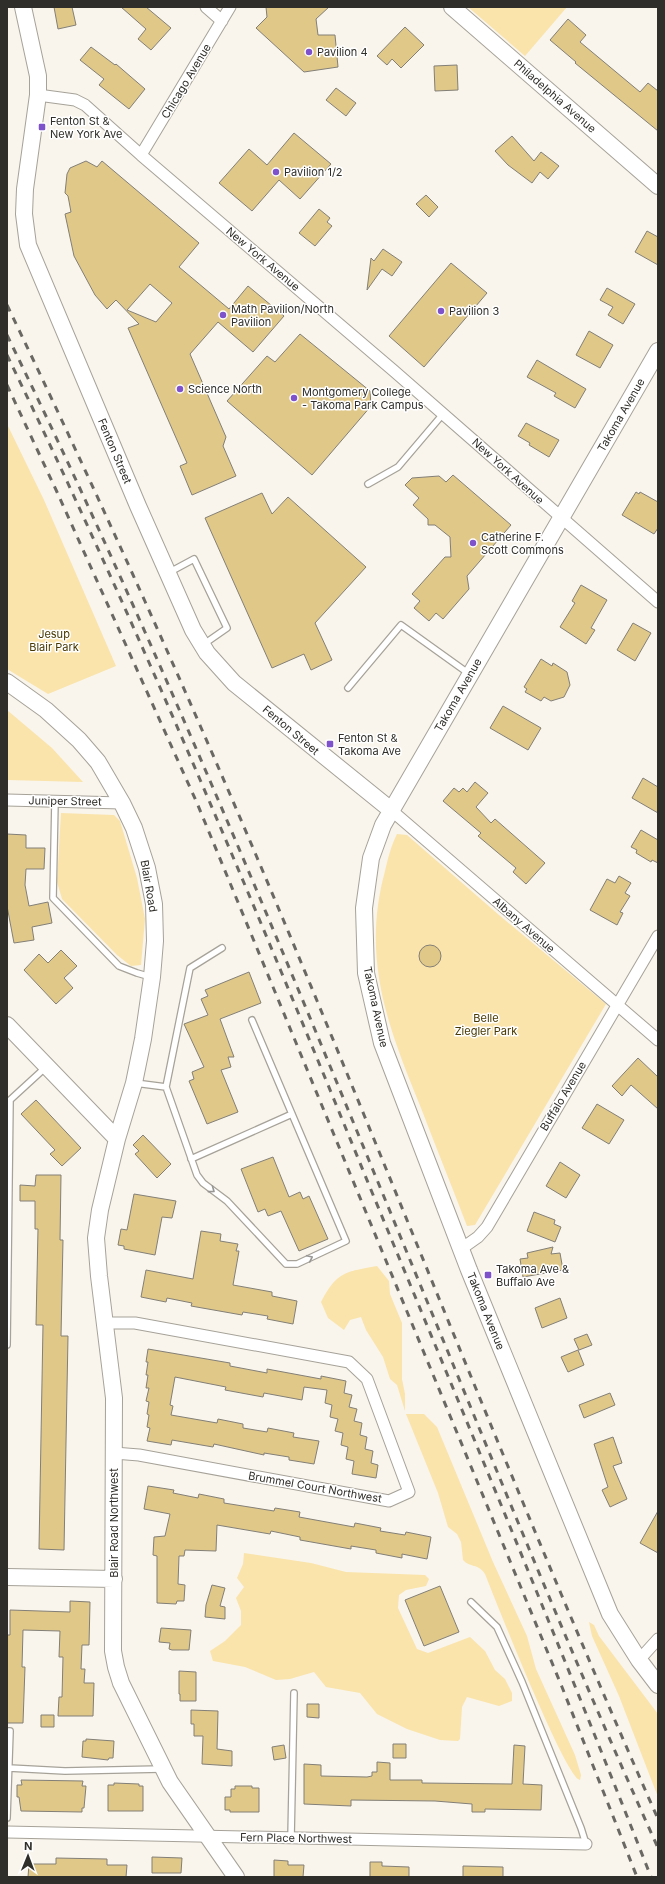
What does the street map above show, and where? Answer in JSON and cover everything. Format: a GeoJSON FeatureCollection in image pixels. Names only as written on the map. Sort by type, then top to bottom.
{"type":"FeatureCollection","features":[{"type":"Feature","properties":{"kind":"street","name":"Fenton Street"},"geometry":{"type":"LineString","coordinates":[[23,7],[38,76],[38,95],[25,189],[24,214],[28,245],[193,630],[207,653],[234,683],[390,810]]}},
{"type":"Feature","properties":{"kind":"street"},"geometry":{"type":"LineString","coordinates":[[206,7],[222,21]]}},
{"type":"Feature","properties":{"kind":"street","name":"Chicago Avenue"},"geometry":{"type":"LineString","coordinates":[[141,156],[230,7]]}},
{"type":"Feature","properties":{"kind":"street","name":"Philadelphia Avenue"},"geometry":{"type":"LineString","coordinates":[[452,7],[658,186]]}},
{"type":"Feature","properties":{"kind":"street","name":"New York Avenue"},"geometry":{"type":"LineString","coordinates":[[38,95],[75,100],[85,105],[141,156],[443,414],[658,602]]}},
{"type":"Feature","properties":{"kind":"street","name":"Takoma Avenue"},"geometry":{"type":"LineString","coordinates":[[658,351],[390,810],[371,858],[364,908],[366,973],[382,1043],[461,1250],[610,1614],[639,1660],[658,1685]]}},
{"type":"Feature","properties":{"kind":"street","name":"Blair Road"},"geometry":{"type":"LineString","coordinates":[[7,682],[46,710],[79,740],[98,762],[122,803],[134,828],[147,868],[154,904],[152,977],[134,1083],[117,1139]]}},
{"type":"Feature","properties":{"kind":"street","name":"Juniper Street"},"geometry":{"type":"LineString","coordinates":[[7,800],[122,803]]}},
{"type":"Feature","properties":{"kind":"street","name":"Albany Avenue"},"geometry":{"type":"LineString","coordinates":[[390,810],[658,1040]]}},
{"type":"Feature","properties":{"kind":"street","name":"Buffalo Avenue"},"geometry":{"type":"LineString","coordinates":[[461,1250],[478,1237],[486,1227],[658,936]]}},
{"type":"Feature","properties":{"kind":"street"},"geometry":{"type":"LineString","coordinates":[[7,1025],[117,1139]]}},
{"type":"Feature","properties":{"kind":"street","name":"Blair Road Northwest"},"geometry":{"type":"LineString","coordinates":[[117,1139],[100,1210],[96,1238],[114,1398],[113,1643],[116,1667],[121,1683],[162,1769],[236,1877]]}},
{"type":"Feature","properties":{"kind":"street","name":"Brummel Court Northwest"},"geometry":{"type":"LineString","coordinates":[[105,1324],[135,1323],[349,1362],[367,1379],[409,1492],[389,1501],[139,1454],[114,1453]]}},
{"type":"Feature","properties":{"kind":"street"},"geometry":{"type":"LineString","coordinates":[[7,1577],[114,1579]]}},
{"type":"Feature","properties":{"kind":"street"},"geometry":{"type":"LineString","coordinates":[[639,1660],[658,1639]]}},
{"type":"Feature","properties":{"kind":"street","name":"Fern Place Northwest"},"geometry":{"type":"LineString","coordinates":[[7,1832],[586,1844]]}},
{"type":"Feature","properties":{"kind":"lane"},"geometry":{"type":"LineString","coordinates":[[368,484],[398,467],[443,414]]}},
{"type":"Feature","properties":{"kind":"lane"},"geometry":{"type":"LineString","coordinates":[[168,573],[194,559],[228,628],[202,645]]}},
{"type":"Feature","properties":{"kind":"lane"},"geometry":{"type":"LineString","coordinates":[[348,688],[401,625],[470,675]]}},
{"type":"Feature","properties":{"kind":"lane"},"geometry":{"type":"LineString","coordinates":[[55,801],[53,898],[119,966],[152,977]]}},
{"type":"Feature","properties":{"kind":"lane"},"geometry":{"type":"LineString","coordinates":[[222,948],[190,968],[166,1088],[197,1175],[203,1183],[227,1200],[286,1264],[297,1264],[346,1241],[252,1020]]}},
{"type":"Feature","properties":{"kind":"lane"},"geometry":{"type":"LineString","coordinates":[[7,1345],[10,1100],[46,1066]]}},
{"type":"Feature","properties":{"kind":"lane"},"geometry":{"type":"LineString","coordinates":[[134,1083],[166,1088]]}},
{"type":"Feature","properties":{"kind":"lane"},"geometry":{"type":"LineString","coordinates":[[191,1159],[292,1114]]}},
{"type":"Feature","properties":{"kind":"lane"},"geometry":{"type":"LineString","coordinates":[[471,1602],[497,1627],[522,1682],[581,1828],[586,1844]]}},
{"type":"Feature","properties":{"kind":"lane"},"geometry":{"type":"LineString","coordinates":[[291,1838],[294,1693]]}},
{"type":"Feature","properties":{"kind":"lane"},"geometry":{"type":"LineString","coordinates":[[7,1731],[10,1731],[7,1818]]}},
{"type":"Feature","properties":{"kind":"lane"},"geometry":{"type":"LineString","coordinates":[[9,1768],[65,1771],[162,1769]]}},
{"type":"Feature","properties":{"kind":"green space"},"geometry":{"type":"Polygon","coordinates":[[[468,7],[567,7],[525,56],[468,7]]]}},
{"type":"Feature","properties":{"kind":"green space","name":"Jesup Blair Park"},"geometry":{"type":"Polygon","coordinates":[[[7,424],[44,500],[116,666],[48,694],[7,669],[7,424]]]}},
{"type":"Feature","properties":{"kind":"green space"},"geometry":{"type":"Polygon","coordinates":[[[7,710],[52,748],[83,782],[7,780],[7,710]]]}},
{"type":"Feature","properties":{"kind":"green space"},"geometry":{"type":"Polygon","coordinates":[[[61,813],[114,815],[120,821],[137,878],[145,919],[141,965],[131,966],[117,955],[62,899],[57,882],[61,813]]]}},
{"type":"Feature","properties":{"kind":"green space","name":"Belle Ziegler Park"},"geometry":{"type":"Polygon","coordinates":[[[397,834],[407,835],[499,915],[606,1004],[475,1225],[467,1226],[398,1049],[382,992],[377,963],[376,934],[378,903],[385,871],[397,834]]]}},
{"type":"Feature","properties":{"kind":"green space"},"geometry":{"type":"Polygon","coordinates":[[[377,1266],[389,1281],[390,1294],[402,1323],[402,1379],[405,1394],[405,1411],[397,1385],[390,1379],[383,1357],[366,1330],[361,1317],[350,1320],[344,1330],[328,1318],[321,1302],[332,1285],[343,1275],[349,1272],[377,1266]]]}},
{"type":"Feature","properties":{"kind":"green space"},"geometry":{"type":"Polygon","coordinates":[[[406,1414],[424,1414],[437,1427],[493,1562],[527,1636],[536,1669],[575,1755],[581,1775],[580,1780],[572,1771],[560,1750],[546,1720],[515,1649],[485,1574],[480,1568],[468,1564],[463,1560],[461,1542],[457,1534],[448,1527],[438,1493],[406,1414]]]}},
{"type":"Feature","properties":{"kind":"green space"},"geometry":{"type":"Polygon","coordinates":[[[244,1553],[311,1563],[346,1572],[425,1575],[429,1579],[426,1586],[406,1590],[399,1595],[398,1608],[417,1649],[428,1653],[470,1637],[485,1651],[495,1670],[505,1679],[512,1693],[512,1701],[499,1706],[467,1697],[462,1707],[460,1739],[458,1741],[440,1740],[407,1729],[377,1714],[360,1693],[326,1687],[314,1672],[290,1679],[276,1680],[245,1667],[213,1661],[210,1651],[225,1641],[241,1625],[241,1611],[236,1598],[244,1587],[237,1578],[243,1564],[244,1553]]]}},
{"type":"Feature","properties":{"kind":"green space"},"geometry":{"type":"Polygon","coordinates":[[[589,1622],[594,1625],[599,1636],[658,1714],[658,1797],[619,1696],[592,1636],[589,1622]]]}},
{"type":"Feature","properties":{"kind":"building"},"geometry":{"type":"Polygon","coordinates":[[[54,7],[72,7],[76,25],[58,29],[54,7]]]}},
{"type":"Feature","properties":{"kind":"building"},"geometry":{"type":"Polygon","coordinates":[[[121,7],[146,7],[171,28],[151,50],[138,39],[146,29],[121,7]]]}},
{"type":"Feature","properties":{"kind":"building","name":"Pavilion 4"},"geometry":{"type":"Polygon","coordinates":[[[266,7],[329,7],[316,19],[318,35],[335,35],[338,67],[304,72],[256,28],[267,17],[266,7]]]}},
{"type":"Feature","properties":{"kind":"building"},"geometry":{"type":"Polygon","coordinates":[[[568,19],[586,35],[580,42],[640,92],[648,83],[658,91],[658,131],[575,63],[576,62],[550,40],[568,19]]]}},
{"type":"Feature","properties":{"kind":"building"},"geometry":{"type":"Polygon","coordinates":[[[405,27],[424,45],[401,68],[392,59],[387,65],[377,56],[405,27]]]}},
{"type":"Feature","properties":{"kind":"building"},"geometry":{"type":"Polygon","coordinates":[[[91,47],[115,65],[116,64],[145,89],[129,109],[99,85],[104,79],[80,60],[91,47]]]}},
{"type":"Feature","properties":{"kind":"building"},"geometry":{"type":"Polygon","coordinates":[[[457,65],[458,90],[435,91],[434,66],[457,65]]]}},
{"type":"Feature","properties":{"kind":"building"},"geometry":{"type":"Polygon","coordinates":[[[336,88],[356,103],[346,116],[326,100],[336,88]]]}},
{"type":"Feature","properties":{"kind":"building","name":"Pavilion 1/2"},"geometry":{"type":"Polygon","coordinates":[[[294,133],[331,164],[300,199],[279,180],[252,211],[219,183],[249,149],[267,165],[294,133]]]}},
{"type":"Feature","properties":{"kind":"building"},"geometry":{"type":"Polygon","coordinates":[[[512,136],[534,161],[541,152],[559,166],[548,179],[540,172],[532,183],[508,165],[495,151],[512,136]]]}},
{"type":"Feature","properties":{"kind":"building"},"geometry":{"type":"Polygon","coordinates":[[[86,161],[97,167],[102,161],[199,243],[179,267],[229,309],[248,286],[284,316],[253,352],[218,322],[190,354],[226,437],[223,446],[236,476],[192,495],[180,466],[187,463],[128,328],[139,324],[116,300],[107,309],[95,295],[74,256],[65,214],[71,212],[68,196],[65,193],[67,174],[70,168],[86,161]],[[150,284],[127,310],[156,322],[172,303],[150,284]]]}},
{"type":"Feature","properties":{"kind":"building"},"geometry":{"type":"Polygon","coordinates":[[[426,195],[438,207],[429,217],[416,204],[426,195]]]}},
{"type":"Feature","properties":{"kind":"building"},"geometry":{"type":"Polygon","coordinates":[[[319,209],[330,218],[327,222],[332,226],[315,246],[299,233],[319,209]]]}},
{"type":"Feature","properties":{"kind":"building"},"geometry":{"type":"Polygon","coordinates":[[[647,231],[658,237],[658,265],[635,252],[647,231]]]}},
{"type":"Feature","properties":{"kind":"building"},"geometry":{"type":"Polygon","coordinates":[[[383,249],[402,262],[392,276],[382,269],[367,290],[371,258],[374,261],[383,249]]]}},
{"type":"Feature","properties":{"kind":"building","name":"Pavilion 3"},"geometry":{"type":"Polygon","coordinates":[[[451,263],[487,293],[424,367],[389,336],[451,263]]]}},
{"type":"Feature","properties":{"kind":"building"},"geometry":{"type":"Polygon","coordinates":[[[607,288],[635,304],[623,324],[608,315],[613,307],[600,300],[607,288]]]}},
{"type":"Feature","properties":{"kind":"building"},"geometry":{"type":"Polygon","coordinates":[[[589,331],[613,345],[600,368],[576,355],[589,331]]]}},
{"type":"Feature","properties":{"kind":"building"},"geometry":{"type":"Polygon","coordinates":[[[300,334],[370,391],[371,406],[312,475],[227,401],[267,356],[275,362],[300,334]]]}},
{"type":"Feature","properties":{"kind":"building"},"geometry":{"type":"Polygon","coordinates":[[[537,360],[586,389],[575,408],[554,396],[556,393],[527,377],[537,360]]]}},
{"type":"Feature","properties":{"kind":"building"},"geometry":{"type":"Polygon","coordinates":[[[526,423],[559,440],[549,457],[529,445],[530,443],[518,436],[526,423]]]}},
{"type":"Feature","properties":{"kind":"building","name":"Catherine F. Scott Commons"},"geometry":{"type":"Polygon","coordinates":[[[453,475],[511,525],[467,576],[469,589],[443,619],[436,613],[429,621],[414,608],[420,601],[412,594],[445,557],[451,557],[450,537],[435,525],[428,525],[428,519],[413,505],[419,498],[405,485],[412,478],[439,476],[446,482],[453,475]]]}},
{"type":"Feature","properties":{"kind":"building"},"geometry":{"type":"Polygon","coordinates":[[[636,492],[639,494],[640,492],[658,502],[658,528],[654,534],[622,515],[636,492]]]}},
{"type":"Feature","properties":{"kind":"building"},"geometry":{"type":"Polygon","coordinates":[[[262,493],[272,514],[288,497],[366,567],[315,623],[332,660],[311,670],[304,654],[272,668],[205,518],[262,493]]]}},
{"type":"Feature","properties":{"kind":"building"},"geometry":{"type":"Polygon","coordinates":[[[581,585],[607,600],[591,628],[595,630],[586,644],[560,627],[575,603],[572,601],[581,585]]]}},
{"type":"Feature","properties":{"kind":"building"},"geometry":{"type":"Polygon","coordinates":[[[633,623],[651,633],[635,661],[617,650],[633,623]]]}},
{"type":"Feature","properties":{"kind":"building"},"geometry":{"type":"Polygon","coordinates":[[[541,659],[552,666],[553,663],[567,672],[570,685],[564,697],[551,701],[544,697],[541,701],[525,692],[527,689],[524,687],[541,659]]]}},
{"type":"Feature","properties":{"kind":"building"},"geometry":{"type":"Polygon","coordinates":[[[503,706],[541,728],[528,750],[490,728],[503,706]]]}},
{"type":"Feature","properties":{"kind":"building"},"geometry":{"type":"Polygon","coordinates":[[[643,778],[658,787],[658,813],[632,798],[643,778]]]}},
{"type":"Feature","properties":{"kind":"building"},"geometry":{"type":"Polygon","coordinates":[[[475,782],[488,793],[476,807],[491,823],[495,819],[545,863],[526,884],[513,872],[516,868],[478,836],[481,833],[443,801],[454,788],[459,792],[463,788],[467,792],[475,782]]]}},
{"type":"Feature","properties":{"kind":"building"},"geometry":{"type":"Polygon","coordinates":[[[641,830],[658,840],[658,863],[652,860],[651,862],[636,853],[637,850],[631,847],[641,830]]]}},
{"type":"Feature","properties":{"kind":"building"},"geometry":{"type":"Polygon","coordinates":[[[7,834],[26,835],[26,848],[45,848],[44,869],[26,869],[25,885],[29,906],[48,902],[52,923],[32,927],[34,940],[14,943],[7,906],[7,834]]]}},
{"type":"Feature","properties":{"kind":"building"},"geometry":{"type":"Polygon","coordinates":[[[619,876],[631,883],[625,893],[630,896],[620,912],[623,913],[617,925],[590,910],[607,879],[615,883],[619,876]]]}},
{"type":"Feature","properties":{"kind":"building"},"geometry":{"type":"Polygon","coordinates":[[[426,945],[434,945],[441,952],[441,960],[434,967],[426,967],[419,960],[419,952],[426,945]]]}},
{"type":"Feature","properties":{"kind":"building"},"geometry":{"type":"Polygon","coordinates":[[[61,950],[77,966],[64,978],[73,988],[56,1004],[24,970],[39,954],[48,963],[61,950]]]}},
{"type":"Feature","properties":{"kind":"building"},"geometry":{"type":"Polygon","coordinates":[[[249,972],[261,1003],[220,1019],[234,1057],[228,1057],[231,1067],[221,1070],[238,1112],[207,1124],[189,1081],[194,1079],[192,1072],[204,1067],[184,1024],[208,1015],[201,999],[208,996],[205,990],[249,972]]]}},
{"type":"Feature","properties":{"kind":"building"},"geometry":{"type":"Polygon","coordinates":[[[638,1058],[658,1077],[658,1109],[631,1085],[622,1096],[612,1086],[638,1058]]]}},
{"type":"Feature","properties":{"kind":"building"},"geometry":{"type":"Polygon","coordinates":[[[36,1100],[81,1148],[62,1166],[50,1154],[55,1150],[21,1114],[36,1100]]]}},
{"type":"Feature","properties":{"kind":"building"},"geometry":{"type":"Polygon","coordinates":[[[597,1104],[624,1120],[609,1144],[582,1128],[597,1104]]]}},
{"type":"Feature","properties":{"kind":"building"},"geometry":{"type":"Polygon","coordinates":[[[143,1135],[171,1164],[157,1178],[135,1154],[139,1151],[133,1145],[143,1135]]]}},
{"type":"Feature","properties":{"kind":"building"},"geometry":{"type":"Polygon","coordinates":[[[273,1157],[289,1197],[300,1192],[303,1199],[309,1196],[328,1239],[299,1251],[281,1211],[268,1216],[265,1209],[258,1212],[241,1169],[273,1157]]]}},
{"type":"Feature","properties":{"kind":"building"},"geometry":{"type":"Polygon","coordinates":[[[560,1162],[580,1175],[566,1198],[546,1186],[560,1162]]]}},
{"type":"Feature","properties":{"kind":"building"},"geometry":{"type":"Polygon","coordinates":[[[36,1175],[61,1175],[60,1240],[63,1240],[61,1336],[68,1336],[64,1550],[39,1549],[43,1325],[36,1325],[38,1229],[35,1229],[35,1201],[20,1201],[20,1185],[35,1186],[36,1175]]]}},
{"type":"Feature","properties":{"kind":"building"},"geometry":{"type":"Polygon","coordinates":[[[134,1194],[176,1201],[172,1218],[162,1217],[155,1255],[124,1249],[124,1246],[118,1245],[121,1229],[127,1230],[134,1194]]]}},
{"type":"Feature","properties":{"kind":"building"},"geometry":{"type":"Polygon","coordinates":[[[534,1212],[555,1220],[554,1224],[561,1227],[555,1242],[527,1231],[534,1212]]]}},
{"type":"Feature","properties":{"kind":"building"},"geometry":{"type":"Polygon","coordinates":[[[201,1231],[221,1234],[220,1241],[238,1244],[236,1251],[239,1251],[233,1285],[272,1292],[272,1296],[297,1301],[293,1324],[267,1319],[268,1316],[243,1312],[242,1315],[191,1306],[192,1303],[167,1298],[166,1302],[141,1297],[146,1270],[193,1279],[201,1231]]]}},
{"type":"Feature","properties":{"kind":"building"},"geometry":{"type":"Polygon","coordinates":[[[553,1247],[551,1254],[560,1253],[563,1270],[523,1277],[520,1259],[528,1258],[527,1253],[553,1247]]]}},
{"type":"Feature","properties":{"kind":"building"},"geometry":{"type":"Polygon","coordinates":[[[560,1298],[567,1318],[542,1328],[535,1308],[560,1298]]]}},
{"type":"Feature","properties":{"kind":"building"},"geometry":{"type":"Polygon","coordinates":[[[587,1334],[592,1345],[579,1350],[574,1339],[587,1334]]]}},
{"type":"Feature","properties":{"kind":"building"},"geometry":{"type":"Polygon","coordinates":[[[148,1349],[230,1363],[230,1366],[267,1373],[267,1369],[321,1379],[321,1376],[346,1381],[344,1393],[352,1395],[349,1407],[357,1409],[354,1421],[362,1423],[360,1435],[367,1437],[365,1449],[373,1451],[371,1463],[378,1465],[376,1478],[352,1474],[354,1461],[346,1459],[348,1447],[341,1445],[343,1433],[335,1431],[338,1419],[330,1417],[332,1405],[325,1403],[327,1390],[304,1387],[302,1400],[264,1393],[263,1397],[225,1390],[226,1387],[175,1377],[170,1405],[173,1406],[171,1415],[217,1423],[218,1419],[243,1424],[243,1428],[267,1432],[268,1428],[294,1433],[293,1437],[319,1441],[314,1464],[289,1460],[289,1457],[264,1453],[264,1455],[214,1444],[213,1447],[172,1440],[171,1445],[147,1441],[150,1428],[147,1427],[149,1402],[146,1401],[149,1388],[146,1388],[148,1362],[146,1362],[148,1349]]]}},
{"type":"Feature","properties":{"kind":"building"},"geometry":{"type":"Polygon","coordinates":[[[578,1350],[584,1365],[568,1372],[561,1357],[578,1350]]]}},
{"type":"Feature","properties":{"kind":"building"},"geometry":{"type":"Polygon","coordinates":[[[610,1393],[615,1405],[584,1418],[579,1405],[610,1393]]]}},
{"type":"Feature","properties":{"kind":"building"},"geometry":{"type":"Polygon","coordinates":[[[613,1437],[622,1463],[613,1466],[627,1499],[610,1507],[602,1490],[608,1487],[594,1444],[613,1437]]]}},
{"type":"Feature","properties":{"kind":"building"},"geometry":{"type":"Polygon","coordinates":[[[148,1486],[174,1490],[173,1493],[198,1498],[199,1494],[224,1499],[224,1503],[274,1511],[275,1508],[300,1512],[299,1517],[354,1527],[355,1523],[381,1528],[380,1531],[405,1535],[406,1532],[431,1537],[427,1559],[402,1554],[402,1558],[376,1553],[376,1550],[351,1546],[351,1549],[300,1540],[300,1537],[271,1531],[270,1534],[217,1525],[216,1551],[185,1550],[184,1556],[179,1556],[178,1584],[185,1585],[184,1601],[177,1601],[176,1604],[157,1603],[157,1556],[153,1555],[154,1537],[165,1536],[170,1514],[144,1509],[148,1486]]]}},
{"type":"Feature","properties":{"kind":"building"},"geometry":{"type":"Polygon","coordinates":[[[658,1511],[658,1553],[640,1543],[658,1511]]]}},
{"type":"Feature","properties":{"kind":"building"},"geometry":{"type":"Polygon","coordinates":[[[212,1585],[225,1588],[220,1606],[225,1607],[225,1619],[205,1617],[206,1605],[212,1585]]]}},
{"type":"Feature","properties":{"kind":"building"},"geometry":{"type":"Polygon","coordinates":[[[440,1586],[459,1632],[424,1646],[405,1600],[440,1586]]]}},
{"type":"Feature","properties":{"kind":"building"},"geometry":{"type":"Polygon","coordinates":[[[70,1601],[90,1602],[89,1645],[82,1645],[81,1669],[85,1669],[84,1683],[94,1683],[93,1716],[58,1716],[59,1697],[62,1697],[63,1657],[59,1657],[60,1631],[23,1630],[22,1667],[25,1667],[23,1723],[7,1723],[7,1635],[10,1635],[10,1610],[70,1612],[70,1601]]]}},
{"type":"Feature","properties":{"kind":"building"},"geometry":{"type":"Polygon","coordinates":[[[161,1628],[191,1630],[189,1650],[172,1650],[169,1649],[170,1643],[159,1642],[161,1628]]]}},
{"type":"Feature","properties":{"kind":"building"},"geometry":{"type":"Polygon","coordinates":[[[179,1671],[196,1672],[196,1701],[180,1701],[179,1671]]]}},
{"type":"Feature","properties":{"kind":"building"},"geometry":{"type":"Polygon","coordinates":[[[307,1704],[319,1704],[319,1718],[307,1717],[307,1704]]]}},
{"type":"Feature","properties":{"kind":"building"},"geometry":{"type":"Polygon","coordinates":[[[191,1710],[218,1711],[217,1749],[232,1751],[232,1766],[202,1764],[203,1736],[194,1736],[194,1724],[191,1724],[191,1710]]]}},
{"type":"Feature","properties":{"kind":"building"},"geometry":{"type":"Polygon","coordinates":[[[41,1715],[54,1715],[54,1727],[41,1727],[41,1715]]]}},
{"type":"Feature","properties":{"kind":"building"},"geometry":{"type":"Polygon","coordinates":[[[86,1739],[114,1741],[113,1758],[109,1758],[108,1760],[82,1757],[83,1741],[86,1741],[86,1739]]]}},
{"type":"Feature","properties":{"kind":"building"},"geometry":{"type":"Polygon","coordinates":[[[393,1744],[406,1744],[406,1758],[393,1758],[393,1744]]]}},
{"type":"Feature","properties":{"kind":"building"},"geometry":{"type":"Polygon","coordinates":[[[284,1745],[286,1758],[274,1760],[272,1747],[284,1745]]]}},
{"type":"Feature","properties":{"kind":"building"},"geometry":{"type":"Polygon","coordinates":[[[514,1745],[525,1746],[523,1784],[542,1785],[541,1810],[485,1809],[485,1812],[472,1812],[472,1804],[435,1801],[351,1800],[351,1806],[304,1804],[304,1764],[321,1765],[321,1776],[372,1776],[372,1772],[377,1772],[377,1762],[390,1763],[390,1780],[422,1780],[422,1783],[512,1784],[514,1745]]]}},
{"type":"Feature","properties":{"kind":"building"},"geometry":{"type":"Polygon","coordinates":[[[21,1780],[83,1781],[82,1786],[86,1786],[84,1808],[82,1808],[82,1812],[21,1811],[19,1797],[17,1797],[17,1785],[22,1785],[21,1780]]]}},
{"type":"Feature","properties":{"kind":"building"},"geometry":{"type":"Polygon","coordinates":[[[114,1783],[139,1784],[139,1786],[143,1786],[143,1811],[108,1811],[108,1785],[114,1785],[114,1783]]]}},
{"type":"Feature","properties":{"kind":"building"},"geometry":{"type":"Polygon","coordinates":[[[235,1786],[252,1786],[252,1788],[259,1788],[259,1812],[230,1812],[230,1810],[225,1810],[225,1797],[231,1797],[231,1789],[235,1789],[235,1786]]]}},
{"type":"Feature","properties":{"kind":"building"},"geometry":{"type":"Polygon","coordinates":[[[152,1857],[182,1858],[181,1873],[152,1873],[152,1857]]]}},
{"type":"Feature","properties":{"kind":"building"},"geometry":{"type":"Polygon","coordinates":[[[56,1858],[107,1859],[107,1865],[127,1865],[126,1877],[28,1877],[29,1864],[56,1864],[56,1858]]]}},
{"type":"Feature","properties":{"kind":"building"},"geometry":{"type":"Polygon","coordinates":[[[274,1860],[288,1861],[288,1865],[304,1865],[303,1877],[274,1877],[274,1860]]]}},
{"type":"Feature","properties":{"kind":"building"},"geometry":{"type":"Polygon","coordinates":[[[370,1862],[382,1862],[382,1866],[409,1867],[409,1877],[370,1877],[370,1862]]]}},
{"type":"Feature","properties":{"kind":"building"},"geometry":{"type":"Polygon","coordinates":[[[463,1866],[503,1867],[503,1877],[463,1877],[463,1866]]]}},
{"type":"Feature","properties":{"kind":"railway"},"geometry":{"type":"LineString","coordinates":[[7,305],[83,466],[229,791],[343,1063],[565,1604],[658,1819]]}},
{"type":"Feature","properties":{"kind":"railway"},"geometry":{"type":"LineString","coordinates":[[7,335],[67,460],[181,713],[289,968],[551,1601],[658,1848]]}},
{"type":"Feature","properties":{"kind":"railway"},"geometry":{"type":"LineString","coordinates":[[7,355],[56,457],[195,767],[512,1530],[651,1877]]}},
{"type":"Feature","properties":{"kind":"railway"},"geometry":{"type":"LineString","coordinates":[[7,385],[57,492],[197,803],[562,1687],[637,1877]]}},
{"type":"Feature","properties":{"kind":"place","name":"Pavilion 4"},"geometry":{"type":"Point","coordinates":[309,52]}},
{"type":"Feature","properties":{"kind":"place","name":"Fenton St & New York Ave"},"geometry":{"type":"Point","coordinates":[42,127]}},
{"type":"Feature","properties":{"kind":"place","name":"Pavilion 1/2"},"geometry":{"type":"Point","coordinates":[276,172]}},
{"type":"Feature","properties":{"kind":"place","name":"Pavilion 3"},"geometry":{"type":"Point","coordinates":[441,311]}},
{"type":"Feature","properties":{"kind":"place","name":"Math Pavilion/North Pavilion"},"geometry":{"type":"Point","coordinates":[223,315]}},
{"type":"Feature","properties":{"kind":"place","name":"Science North"},"geometry":{"type":"Point","coordinates":[180,389]}},
{"type":"Feature","properties":{"kind":"place","name":"Montgomery College - Takoma Park Campus"},"geometry":{"type":"Point","coordinates":[294,398]}},
{"type":"Feature","properties":{"kind":"place","name":"Catherine F. Scott Commons"},"geometry":{"type":"Point","coordinates":[473,543]}},
{"type":"Feature","properties":{"kind":"place","name":"Fenton St & Takoma Ave"},"geometry":{"type":"Point","coordinates":[330,744]}},
{"type":"Feature","properties":{"kind":"place","name":"Takoma Ave & Buffalo Ave"},"geometry":{"type":"Point","coordinates":[488,1275]}}]}
